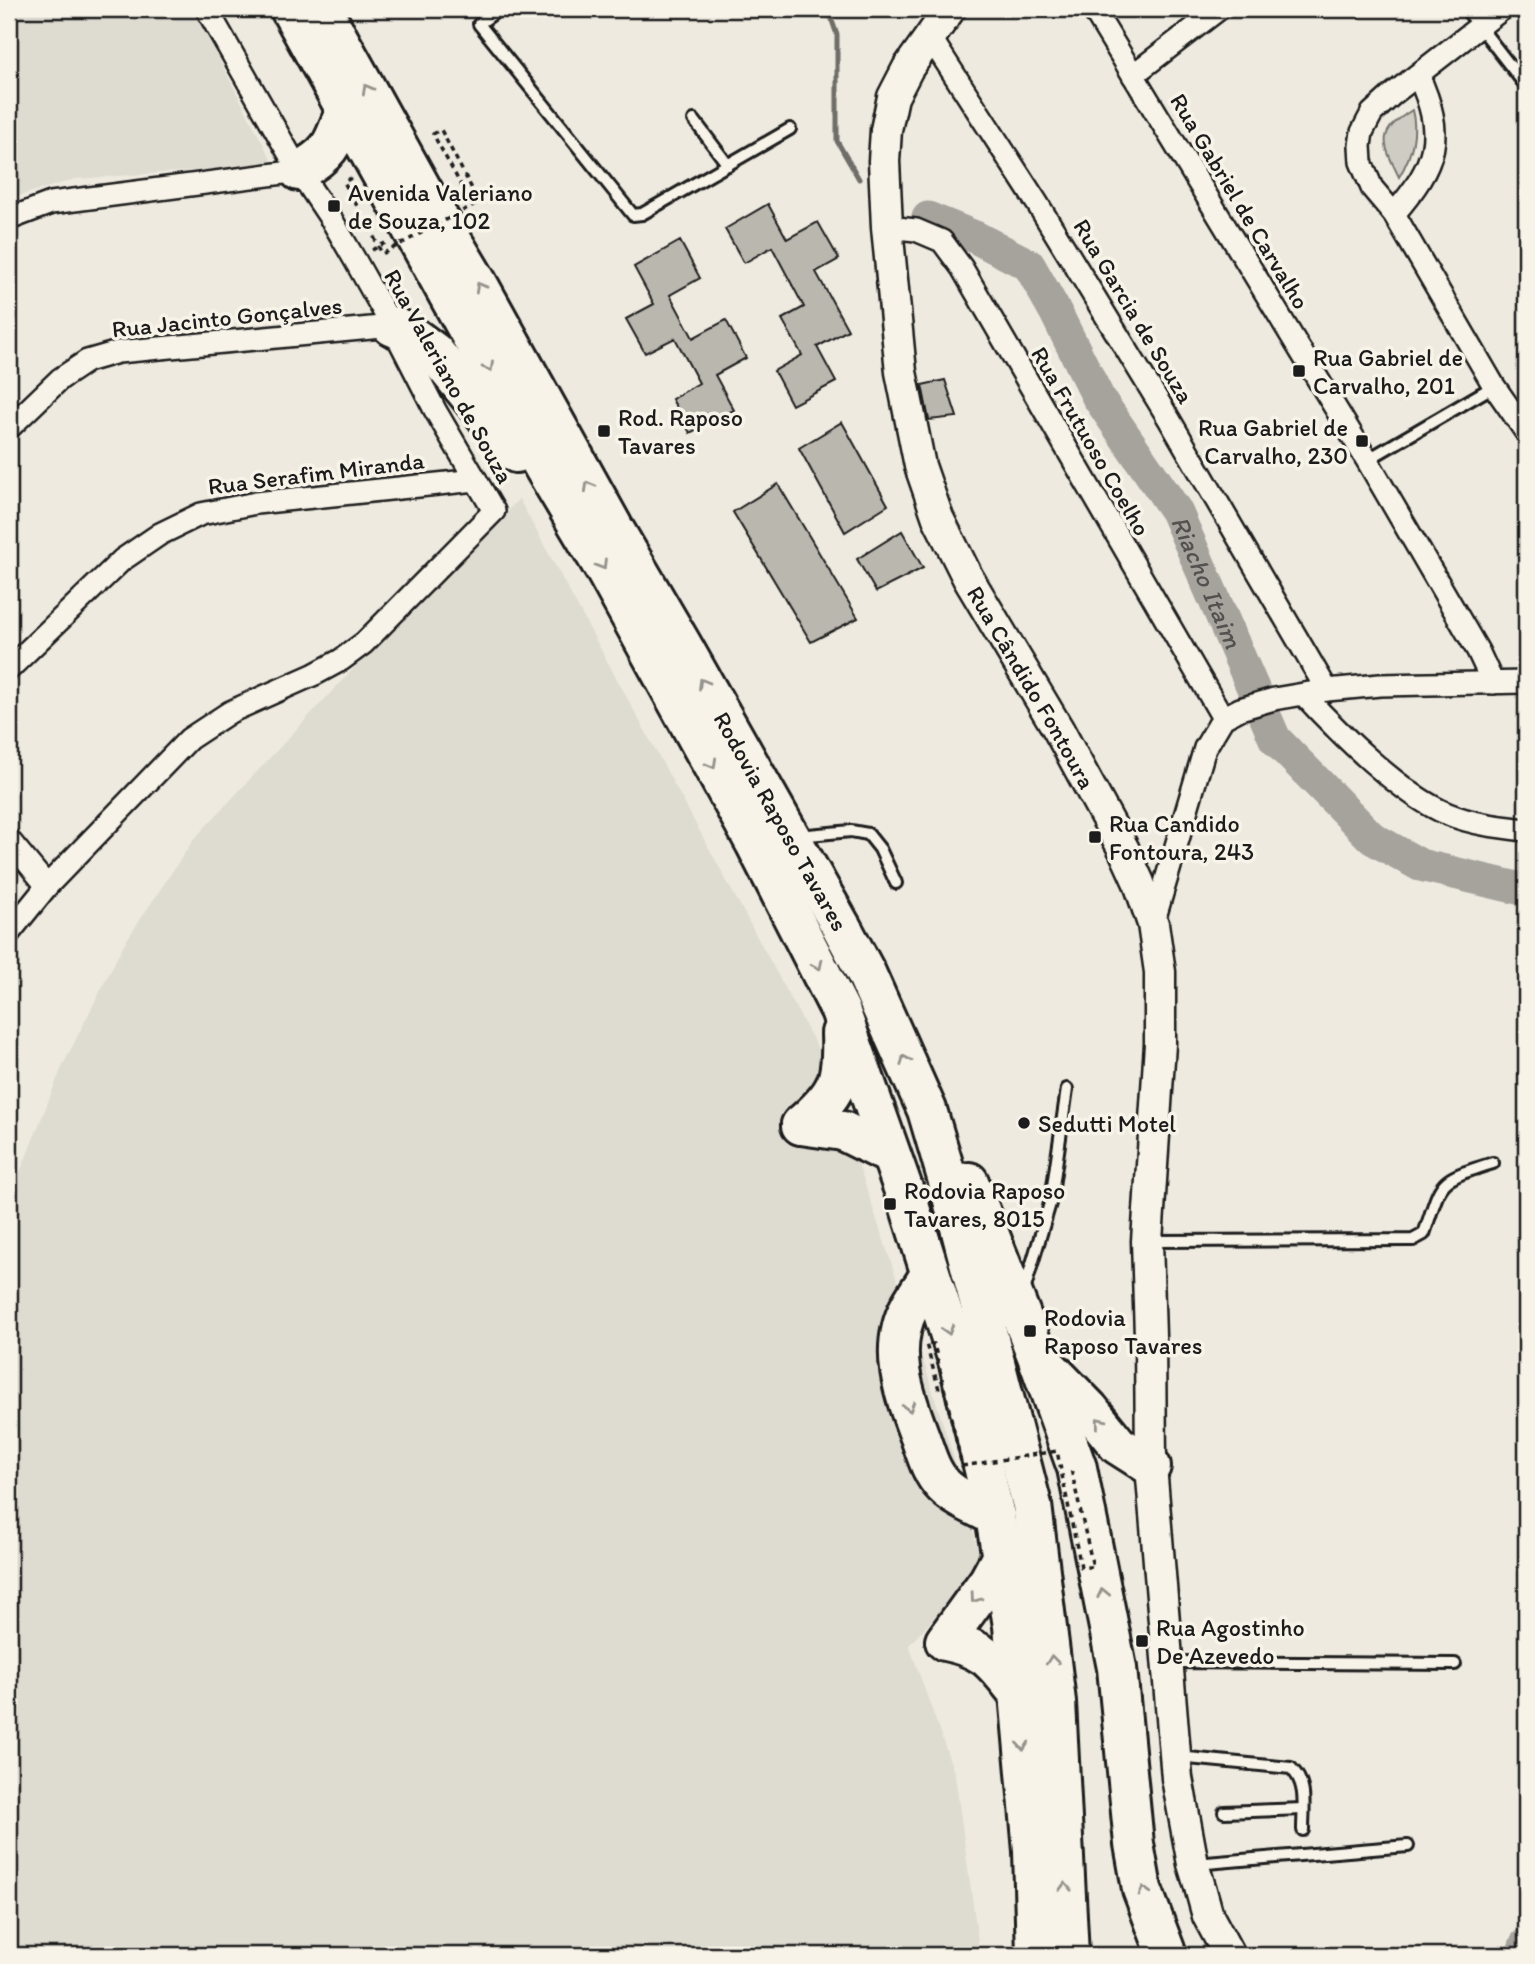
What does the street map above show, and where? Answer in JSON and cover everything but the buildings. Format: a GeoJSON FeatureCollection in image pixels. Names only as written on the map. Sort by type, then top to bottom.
{"type":"FeatureCollection","features":[{"type":"Feature","properties":{"kind":"highway","name":"Rodovia Raposo Tavares"},"geometry":{"type":"LineString","coordinates":[[290,9],[544,468],[607,572],[742,820],[840,1010],[910,1208],[959,1364],[1003,1554],[1013,1626],[1033,1851],[1036,1955]]}},
{"type":"Feature","properties":{"kind":"highway","name":"Rodovia Raposo Tavares"},"geometry":{"type":"LineString","coordinates":[[322,9],[866,974],[927,1110],[1032,1505],[1056,1702],[1069,1955]]}},
{"type":"Feature","properties":{"kind":"highway"},"geometry":{"type":"LineString","coordinates":[[299,171],[320,160],[328,152],[346,108]]}},
{"type":"Feature","properties":{"kind":"highway"},"geometry":{"type":"LineString","coordinates":[[392,326],[408,333],[434,352],[519,456],[544,468]]}},
{"type":"Feature","properties":{"kind":"highway"},"geometry":{"type":"LineString","coordinates":[[840,1010],[842,1060],[838,1079],[830,1098],[801,1125],[842,1131],[889,1154]]}},
{"type":"Feature","properties":{"kind":"highway"},"geometry":{"type":"LineString","coordinates":[[927,1110],[956,1151],[963,1166],[1037,1356],[1077,1468],[1117,1668],[1134,1844],[1142,1889],[1167,1955]]}},
{"type":"Feature","properties":{"kind":"highway"},"geometry":{"type":"LineString","coordinates":[[930,1274],[909,1307],[901,1327],[898,1364],[909,1407],[932,1470],[943,1485],[955,1495],[995,1516]]}},
{"type":"Feature","properties":{"kind":"highway"},"geometry":{"type":"LineString","coordinates":[[1037,1356],[1089,1409],[1118,1445],[1151,1466]]}},
{"type":"Feature","properties":{"kind":"highway"},"geometry":{"type":"LineString","coordinates":[[1003,1554],[989,1580],[945,1641],[979,1651],[992,1660],[1018,1693]]}},
{"type":"Feature","properties":{"kind":"main road","name":"Rua Cândido Fontoura"},"geometry":{"type":"LineString","coordinates":[[950,9],[908,68],[893,97],[886,130],[884,161],[887,227],[901,372],[920,466],[938,518],[968,578],[1058,729],[1124,850],[1153,924],[1160,972],[1160,1044],[1147,1241],[1151,1466]]}},
{"type":"Feature","properties":{"kind":"main road"},"geometry":{"type":"LineString","coordinates":[[1151,1466],[1175,1757],[1193,1864],[1208,1916],[1229,1955]]}},
{"type":"Feature","properties":{"kind":"street","name":"Rua Gabriel de Carvalho"},"geometry":{"type":"LineString","coordinates":[[1093,9],[1367,460],[1478,651],[1493,683]]}},
{"type":"Feature","properties":{"kind":"street"},"geometry":{"type":"LineString","coordinates":[[1133,75],[1219,9]]}},
{"type":"Feature","properties":{"kind":"street"},"geometry":{"type":"LineString","coordinates":[[1502,9],[1372,113],[1362,132],[1360,146],[1361,162],[1371,188],[1394,214],[1493,386],[1526,432]]}},
{"type":"Feature","properties":{"kind":"street","name":"Rua Valeriano de Souza"},"geometry":{"type":"LineString","coordinates":[[47,886],[189,739],[230,712],[315,674],[364,643],[494,511],[435,410],[392,326],[333,222],[299,171],[209,13]]}},
{"type":"Feature","properties":{"kind":"street","name":"Rua Garcia de Souza"},"geometry":{"type":"LineString","coordinates":[[930,37],[1037,203],[1169,419],[1327,690]]}},
{"type":"Feature","properties":{"kind":"street"},"geometry":{"type":"LineString","coordinates":[[1394,214],[1424,174],[1435,139],[1430,101],[1418,75]]}},
{"type":"Feature","properties":{"kind":"street"},"geometry":{"type":"LineString","coordinates":[[9,219],[51,203],[299,171]]}},
{"type":"Feature","properties":{"kind":"street","name":"Rua Frutuoso Coelho"},"geometry":{"type":"LineString","coordinates":[[887,227],[916,230],[942,241],[962,268],[1231,714]]}},
{"type":"Feature","properties":{"kind":"street","name":"Rua Jacinto Gonçalves"},"geometry":{"type":"LineString","coordinates":[[9,428],[60,379],[87,361],[118,352],[392,326]]}},
{"type":"Feature","properties":{"kind":"street","name":"Rua Serafim Miranda"},"geometry":{"type":"LineString","coordinates":[[9,669],[122,560],[160,534],[201,514],[256,503],[477,480]]}},
{"type":"Feature","properties":{"kind":"street"},"geometry":{"type":"LineString","coordinates":[[1153,924],[1205,748],[1231,714],[1274,699],[1327,690],[1380,685],[1526,682]]}},
{"type":"Feature","properties":{"kind":"street"},"geometry":{"type":"LineString","coordinates":[[1304,695],[1345,737],[1420,799],[1448,814],[1489,826],[1526,830]]}},
{"type":"Feature","properties":{"kind":"street"},"geometry":{"type":"LineString","coordinates":[[9,840],[47,886],[9,933]]}},
{"type":"Feature","properties":{"kind":"lane"},"geometry":{"type":"LineString","coordinates":[[499,9],[479,24],[636,216],[790,129]]}},
{"type":"Feature","properties":{"kind":"lane"},"geometry":{"type":"LineString","coordinates":[[1465,9],[1526,86]]}},
{"type":"Feature","properties":{"kind":"lane"},"geometry":{"type":"LineString","coordinates":[[694,120],[728,165]]}},
{"type":"Feature","properties":{"kind":"lane"},"geometry":{"type":"LineString","coordinates":[[1367,460],[1493,386]]}},
{"type":"Feature","properties":{"kind":"lane"},"geometry":{"type":"LineString","coordinates":[[790,836],[851,831],[868,834],[880,849],[896,883]]}},
{"type":"Feature","properties":{"kind":"lane"},"geometry":{"type":"LineString","coordinates":[[1019,1309],[1051,1200],[1067,1089]]}},
{"type":"Feature","properties":{"kind":"lane"},"geometry":{"type":"LineString","coordinates":[[1147,1241],[1413,1240],[1424,1234],[1437,1192],[1442,1185],[1452,1176],[1493,1163]]}},
{"type":"Feature","properties":{"kind":"lane"},"geometry":{"type":"LineString","coordinates":[[963,1166],[987,1264]]}},
{"type":"Feature","properties":{"kind":"lane"},"geometry":{"type":"LineString","coordinates":[[1027,1441],[1032,1505]]}},
{"type":"Feature","properties":{"kind":"lane"},"geometry":{"type":"LineString","coordinates":[[1167,1662],[1455,1664]]}},
{"type":"Feature","properties":{"kind":"lane"},"geometry":{"type":"LineString","coordinates":[[1175,1757],[1291,1768],[1299,1776],[1304,1795],[1303,1830]]}},
{"type":"Feature","properties":{"kind":"lane"},"geometry":{"type":"LineString","coordinates":[[1224,1812],[1303,1809]]}},
{"type":"Feature","properties":{"kind":"lane"},"geometry":{"type":"LineString","coordinates":[[1193,1864],[1408,1846]]}},
{"type":"Feature","properties":{"kind":"path"},"geometry":{"type":"LineString","coordinates":[[354,177],[344,182],[383,254],[479,202],[441,130],[433,134],[467,196],[435,211]]}},
{"type":"Feature","properties":{"kind":"path"},"geometry":{"type":"LineString","coordinates":[[383,231],[388,242]]}},
{"type":"Feature","properties":{"kind":"path"},"geometry":{"type":"LineString","coordinates":[[939,1389],[926,1344],[934,1344],[962,1466],[1057,1451],[1081,1567],[1093,1567],[1071,1469]]}},
{"type":"Feature","properties":{"kind":"shaded area"},"geometry":{"type":"Polygon","coordinates":[[[9,9],[193,9],[274,165],[75,179],[9,199],[9,9]]]}},
{"type":"Feature","properties":{"kind":"shaded area"},"geometry":{"type":"Polygon","coordinates":[[[1412,110],[1412,145],[1399,177],[1389,155],[1386,139],[1392,125],[1412,110]]]}},
{"type":"Feature","properties":{"kind":"shaded area"},"geometry":{"type":"Polygon","coordinates":[[[519,499],[823,1058],[912,1325],[967,1500],[981,1567],[909,1645],[955,1775],[980,1955],[9,1955],[9,1200],[62,1067],[124,944],[194,839],[382,638],[519,499]]]}},
{"type":"Feature","properties":{"kind":"waterway","name":"Riacho Itaim"},"geometry":{"type":"LineString","coordinates":[[828,9],[837,35],[837,141],[859,179]]}},
{"type":"Feature","properties":{"kind":"waterway","name":"Riacho Itaim"},"geometry":{"type":"LineString","coordinates":[[928,218],[975,237],[1029,265],[1098,397],[1176,511],[1275,739],[1372,838],[1420,865],[1526,890]]}},
{"type":"Feature","properties":{"kind":"waterway","name":"Riacho Itaim"},"geometry":{"type":"LineString","coordinates":[[1522,1955],[1526,1944]]}},
{"type":"Feature","properties":{"kind":"place","name":"Avenida Valeriano de Souza, 102"},"geometry":{"type":"Point","coordinates":[334,206]}},
{"type":"Feature","properties":{"kind":"place","name":"Rua Gabriel de Carvalho, 201"},"geometry":{"type":"Point","coordinates":[1299,371]}},
{"type":"Feature","properties":{"kind":"place","name":"Rod. Raposo Tavares"},"geometry":{"type":"Point","coordinates":[604,431]}},
{"type":"Feature","properties":{"kind":"place","name":"Rua Gabriel de Carvalho, 230"},"geometry":{"type":"Point","coordinates":[1362,441]}},
{"type":"Feature","properties":{"kind":"place","name":"Rua Candido Fontoura, 243"},"geometry":{"type":"Point","coordinates":[1095,837]}},
{"type":"Feature","properties":{"kind":"place","name":"Sedutti Motel"},"geometry":{"type":"Point","coordinates":[1024,1123]}},
{"type":"Feature","properties":{"kind":"place","name":"Rodovia Raposo Tavares, 8015"},"geometry":{"type":"Point","coordinates":[890,1204]}},
{"type":"Feature","properties":{"kind":"place","name":"Rodovia Raposo Tavares"},"geometry":{"type":"Point","coordinates":[1030,1331]}},
{"type":"Feature","properties":{"kind":"place","name":"Rua Agostinho De Azevedo"},"geometry":{"type":"Point","coordinates":[1142,1641]}}]}
